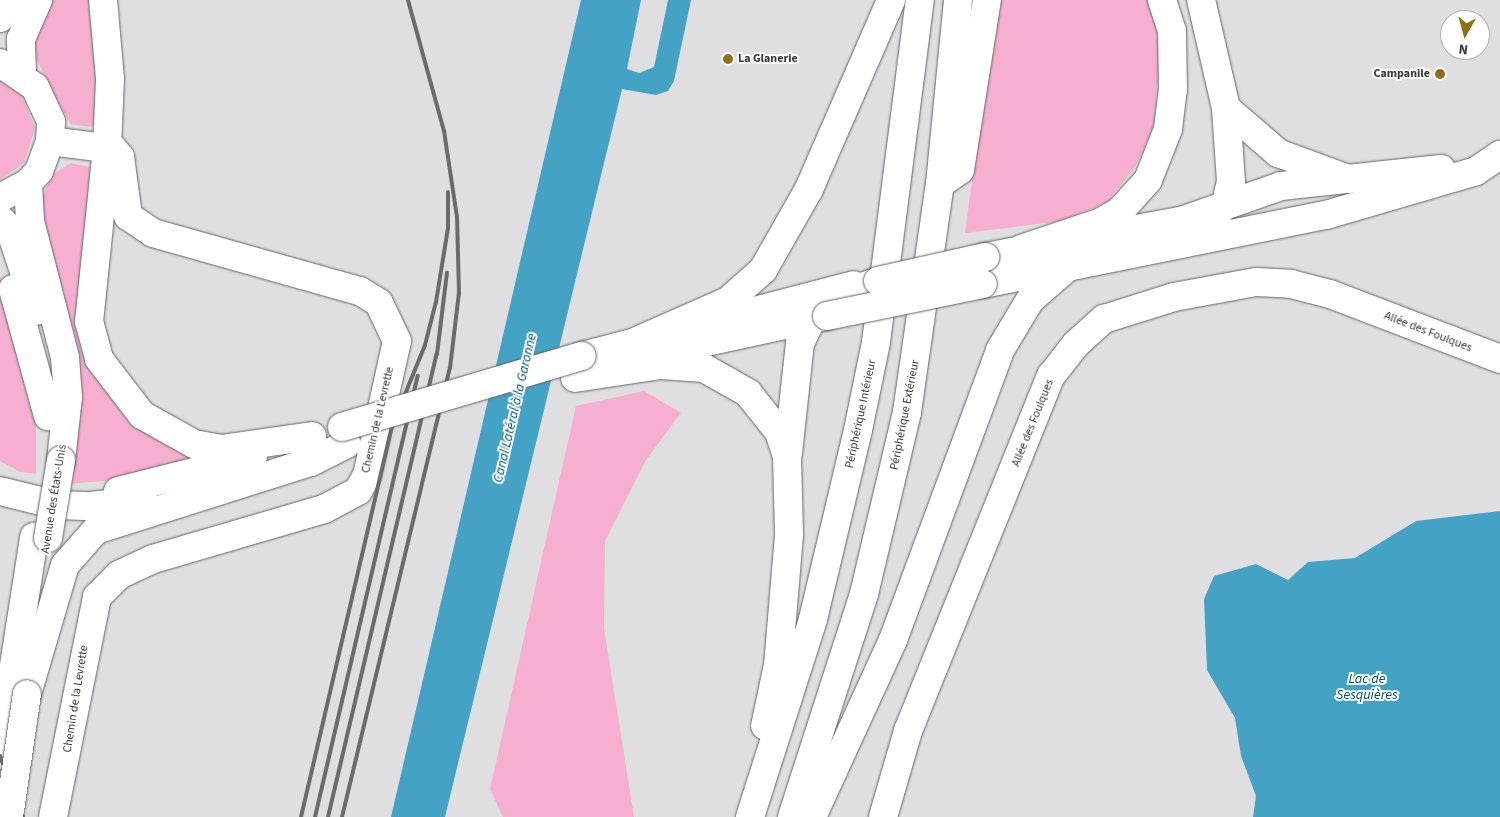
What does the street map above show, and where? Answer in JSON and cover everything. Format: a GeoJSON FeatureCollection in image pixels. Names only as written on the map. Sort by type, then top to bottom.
{"type":"FeatureCollection","features":[{"type":"Feature","properties":{"kind":"main road"},"geometry":{"type":"LineString","coordinates":[[0,18],[10,0]]}},
{"type":"Feature","properties":{"kind":"main road"},"geometry":{"type":"LineString","coordinates":[[0,198],[28,183],[46,156],[50,141],[45,103],[11,68],[38,0]]}},
{"type":"Feature","properties":{"kind":"main road"},"geometry":{"type":"LineString","coordinates":[[103,0],[110,79],[106,148],[89,321],[99,359],[117,388],[142,415],[194,444],[221,449],[312,436],[344,436]]}},
{"type":"Feature","properties":{"kind":"main road"},"geometry":{"type":"LineString","coordinates":[[578,367],[728,301],[763,270],[809,189],[891,0]]}},
{"type":"Feature","properties":{"kind":"main road","name":"Périphérique Intérieur"},"geometry":{"type":"LineString","coordinates":[[750,817],[813,619],[858,430],[876,342],[920,0]]}},
{"type":"Feature","properties":{"kind":"main road","name":"Périphérique Extérieur"},"geometry":{"type":"LineString","coordinates":[[792,817],[817,750],[885,513],[917,352],[940,184],[958,0]]}},
{"type":"Feature","properties":{"kind":"main road"},"geometry":{"type":"LineString","coordinates":[[940,184],[960,170],[987,0]]}},
{"type":"Feature","properties":{"kind":"main road"},"geometry":{"type":"LineString","coordinates":[[0,491],[57,505],[124,504],[344,436],[578,367],[634,358],[824,306],[878,281],[1021,249],[1101,222],[1120,211],[1148,180],[1168,129],[1173,90],[1172,30],[1162,0]]}},
{"type":"Feature","properties":{"kind":"main road"},"geometry":{"type":"LineString","coordinates":[[1138,252],[1206,227],[1226,203],[1231,182],[1226,108],[1201,0]]}},
{"type":"Feature","properties":{"kind":"main road"},"geometry":{"type":"LineString","coordinates":[[1226,108],[1278,153],[1348,179]]}},
{"type":"Feature","properties":{"kind":"main road"},"geometry":{"type":"LineString","coordinates":[[50,141],[106,148]]}},
{"type":"Feature","properties":{"kind":"main road","name":"Chemin de la Levrette"},"geometry":{"type":"LineString","coordinates":[[52,817],[97,597],[118,575],[153,559],[324,510],[358,492],[367,475],[397,341],[379,303],[360,291],[144,227],[128,216],[120,157],[106,148]]}},
{"type":"Feature","properties":{"kind":"main road"},"geometry":{"type":"LineString","coordinates":[[639,340],[824,306],[983,284],[1138,252],[1213,241],[1390,199],[1476,171],[1500,154]]}},
{"type":"Feature","properties":{"kind":"main road"},"geometry":{"type":"LineString","coordinates":[[1021,249],[1054,248],[1184,220],[1226,203],[1281,186],[1437,169],[1500,154]]}},
{"type":"Feature","properties":{"kind":"main road","name":"Avenue des États-Unis"},"geometry":{"type":"LineString","coordinates":[[9,817],[19,694],[54,459],[68,397],[65,357],[30,221],[28,183]]}},
{"type":"Feature","properties":{"kind":"main road","name":"Avenue des États-Unis"},"geometry":{"type":"LineString","coordinates":[[0,219],[10,229],[47,346],[48,416],[54,459]]}},
{"type":"Feature","properties":{"kind":"main road","name":"Avenue des États-Unis"},"geometry":{"type":"LineString","coordinates":[[0,253],[48,416]]}},
{"type":"Feature","properties":{"kind":"main road"},"geometry":{"type":"LineString","coordinates":[[812,817],[893,640],[1000,350],[1030,300],[1068,267]]}},
{"type":"Feature","properties":{"kind":"main road","name":"Allée des Foulques"},"geometry":{"type":"LineString","coordinates":[[883,817],[908,731],[1051,376],[1076,344],[1104,320],[1174,297],[1256,282],[1291,284],[1330,294],[1500,360]]}},
{"type":"Feature","properties":{"kind":"main road"},"geometry":{"type":"LineString","coordinates":[[733,817],[768,716],[778,665],[789,535],[787,457],[800,344],[824,306]]}},
{"type":"Feature","properties":{"kind":"main road"},"geometry":{"type":"LineString","coordinates":[[578,367],[661,365],[704,368],[728,378],[766,411],[787,457]]}},
{"type":"Feature","properties":{"kind":"main road"},"geometry":{"type":"LineString","coordinates":[[0,476],[53,492],[131,489],[250,458],[312,436]]}},
{"type":"Feature","properties":{"kind":"main road"},"geometry":{"type":"LineString","coordinates":[[19,694],[65,565],[96,530],[311,462],[344,436]]}},
{"type":"Feature","properties":{"kind":"main road","name":"Avenue des États-Unis"},"geometry":{"type":"LineString","coordinates":[[0,755],[19,694]]}},
{"type":"Feature","properties":{"kind":"shaded area"},"geometry":{"type":"Polygon","coordinates":[[[47,0],[97,0],[99,122],[91,127],[70,124],[32,51],[47,0]]]}},
{"type":"Feature","properties":{"kind":"shaded area"},"geometry":{"type":"Polygon","coordinates":[[[1000,0],[1150,0],[1162,36],[1153,130],[1135,167],[1107,202],[1061,221],[965,233],[994,17],[1000,0]]]}},
{"type":"Feature","properties":{"kind":"shaded area"},"geometry":{"type":"Polygon","coordinates":[[[0,80],[21,94],[35,128],[24,163],[0,180],[0,80]]]}},
{"type":"Feature","properties":{"kind":"shaded area"},"geometry":{"type":"Polygon","coordinates":[[[71,163],[99,169],[98,374],[208,453],[139,478],[68,484],[40,203],[52,175],[71,163]]]}},
{"type":"Feature","properties":{"kind":"shaded area"},"geometry":{"type":"Polygon","coordinates":[[[0,276],[36,409],[36,474],[20,472],[0,461],[0,276]]]}},
{"type":"Feature","properties":{"kind":"shaded area"},"geometry":{"type":"Polygon","coordinates":[[[644,391],[681,413],[646,460],[605,541],[604,628],[634,817],[503,817],[490,789],[576,406],[644,391]]]}},
{"type":"Feature","properties":{"kind":"water","name":"Canal Latéral à la Garonne"},"geometry":{"type":"Polygon","coordinates":[[[581,0],[641,0],[627,69],[639,73],[654,67],[668,0],[691,0],[674,81],[668,91],[656,95],[622,89],[445,817],[391,817],[581,0]]]}},
{"type":"Feature","properties":{"kind":"water","name":"Lac de Sesquières"},"geometry":{"type":"Polygon","coordinates":[[[1500,511],[1500,817],[1253,817],[1256,796],[1241,756],[1235,718],[1207,670],[1204,599],[1214,576],[1256,564],[1288,580],[1308,562],[1355,558],[1416,521],[1500,511]]]}},
{"type":"Feature","properties":{"kind":"railway"},"geometry":{"type":"LineString","coordinates":[[342,817],[450,368],[459,293],[457,217],[444,131],[408,0]]}},
{"type":"Feature","properties":{"kind":"railway"},"geometry":{"type":"LineString","coordinates":[[301,817],[392,426],[425,345],[436,302],[448,228],[448,192]]}},
{"type":"Feature","properties":{"kind":"railway"},"geometry":{"type":"LineString","coordinates":[[328,817],[437,354],[447,273]]}},
{"type":"Feature","properties":{"kind":"railway"},"geometry":{"type":"LineString","coordinates":[[315,817],[418,376]]}},
{"type":"Feature","properties":{"kind":"railway"},"geometry":{"type":"LineString","coordinates":[[0,756],[23,817]]}},
{"type":"Feature","properties":{"kind":"railway"},"geometry":{"type":"LineString","coordinates":[[0,794],[9,817]]}},
{"type":"Feature","properties":{"kind":"place","name":"La Glanerie"},"geometry":{"type":"Point","coordinates":[728,59]}},
{"type":"Feature","properties":{"kind":"place","name":"Campanile"},"geometry":{"type":"Point","coordinates":[1440,74]}}]}
